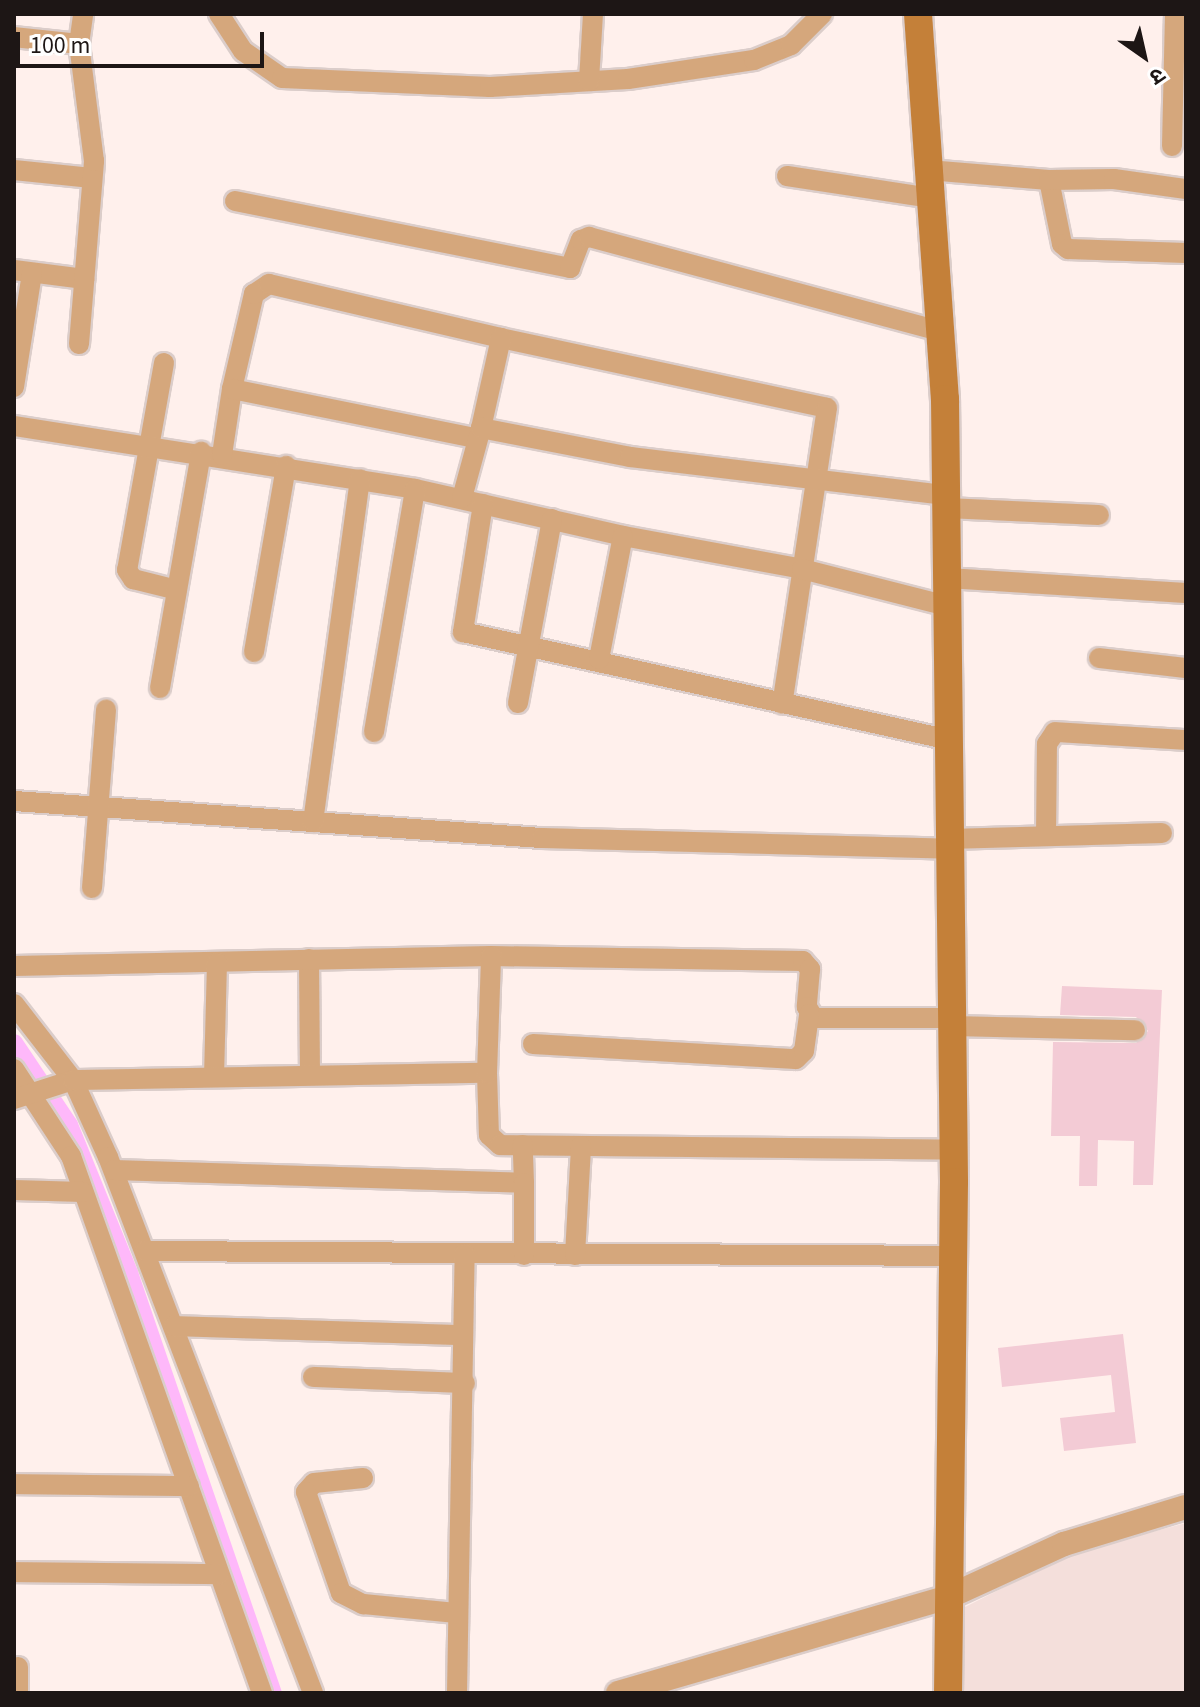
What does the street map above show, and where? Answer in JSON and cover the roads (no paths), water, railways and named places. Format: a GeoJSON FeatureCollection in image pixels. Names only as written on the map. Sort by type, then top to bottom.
{"type":"FeatureCollection","features":[{"type":"Feature","properties":{"kind":"main road"},"geometry":{"type":"LineString","coordinates":[[918,14],[940,331],[946,501],[954,1150],[948,1693]]}},
{"type":"Feature","properties":{"kind":"street"},"geometry":{"type":"LineString","coordinates":[[79,344],[92,178],[79,44],[83,14]]}},
{"type":"Feature","properties":{"kind":"street"},"geometry":{"type":"LineString","coordinates":[[219,14],[243,51],[282,78],[490,87],[589,81],[754,60],[791,45],[822,14]]}},
{"type":"Feature","properties":{"kind":"street"},"geometry":{"type":"LineString","coordinates":[[589,81],[593,14]]}},
{"type":"Feature","properties":{"kind":"street"},"geometry":{"type":"LineString","coordinates":[[1172,146],[1179,109],[1175,14]]}},
{"type":"Feature","properties":{"kind":"street"},"geometry":{"type":"LineString","coordinates":[[14,37],[79,44]]}},
{"type":"Feature","properties":{"kind":"street"},"geometry":{"type":"LineString","coordinates":[[14,170],[92,178]]}},
{"type":"Feature","properties":{"kind":"street"},"geometry":{"type":"LineString","coordinates":[[787,176],[929,184],[1114,179],[1186,189]]}},
{"type":"Feature","properties":{"kind":"street"},"geometry":{"type":"LineString","coordinates":[[1049,180],[1065,247],[1186,253]]}},
{"type":"Feature","properties":{"kind":"street"},"geometry":{"type":"LineString","coordinates":[[235,201],[570,268],[581,240],[589,237],[940,331]]}},
{"type":"Feature","properties":{"kind":"street"},"geometry":{"type":"LineString","coordinates":[[14,387],[23,271],[84,279]]}},
{"type":"Feature","properties":{"kind":"street"},"geometry":{"type":"LineString","coordinates":[[222,455],[232,389],[254,294],[262,284],[826,407],[782,704]]}},
{"type":"Feature","properties":{"kind":"street"},"geometry":{"type":"LineString","coordinates":[[462,498],[501,338]]}},
{"type":"Feature","properties":{"kind":"street"},"geometry":{"type":"LineString","coordinates":[[164,363],[145,444],[128,573],[177,590]]}},
{"type":"Feature","properties":{"kind":"street"},"geometry":{"type":"LineString","coordinates":[[232,389],[630,457],[813,479],[946,501],[1099,515]]}},
{"type":"Feature","properties":{"kind":"street"},"geometry":{"type":"LineString","coordinates":[[14,426],[222,455],[360,479],[462,498],[623,536],[947,592],[1186,593]]}},
{"type":"Feature","properties":{"kind":"street"},"geometry":{"type":"LineString","coordinates":[[160,688],[201,452]]}},
{"type":"Feature","properties":{"kind":"street"},"geometry":{"type":"LineString","coordinates":[[254,652],[286,466]]}},
{"type":"Feature","properties":{"kind":"street"},"geometry":{"type":"LineString","coordinates":[[313,822],[360,479]]}},
{"type":"Feature","properties":{"kind":"street"},"geometry":{"type":"LineString","coordinates":[[374,732],[415,489]]}},
{"type":"Feature","properties":{"kind":"street"},"geometry":{"type":"LineString","coordinates":[[483,504],[461,629],[949,740]]}},
{"type":"Feature","properties":{"kind":"street"},"geometry":{"type":"LineString","coordinates":[[518,703],[552,519]]}},
{"type":"Feature","properties":{"kind":"street"},"geometry":{"type":"LineString","coordinates":[[599,659],[623,536]]}},
{"type":"Feature","properties":{"kind":"street"},"geometry":{"type":"LineString","coordinates":[[1099,658],[1186,668]]}},
{"type":"Feature","properties":{"kind":"street"},"geometry":{"type":"LineString","coordinates":[[92,888],[106,710]]}},
{"type":"Feature","properties":{"kind":"street"},"geometry":{"type":"LineString","coordinates":[[1046,836],[1047,744],[1055,732],[1186,740]]}},
{"type":"Feature","properties":{"kind":"street"},"geometry":{"type":"LineString","coordinates":[[14,801],[542,838],[950,844],[1046,836],[1162,833]]}},
{"type":"Feature","properties":{"kind":"street"},"geometry":{"type":"LineString","coordinates":[[491,956],[487,1073],[492,1140],[523,1145],[954,1150]]}},
{"type":"Feature","properties":{"kind":"street"},"geometry":{"type":"LineString","coordinates":[[14,966],[491,956],[803,961],[811,973],[804,1051],[796,1059],[533,1044]]}},
{"type":"Feature","properties":{"kind":"street"},"geometry":{"type":"LineString","coordinates":[[309,959],[310,1075]]}},
{"type":"Feature","properties":{"kind":"street"},"geometry":{"type":"LineString","coordinates":[[214,1077],[217,963]]}},
{"type":"Feature","properties":{"kind":"street"},"geometry":{"type":"LineString","coordinates":[[14,1004],[73,1080],[114,1170],[313,1693]]}},
{"type":"Feature","properties":{"kind":"street"},"geometry":{"type":"LineString","coordinates":[[809,1014],[829,1020],[1135,1030]]}},
{"type":"Feature","properties":{"kind":"street"},"geometry":{"type":"LineString","coordinates":[[14,1069],[24,1096],[71,1156],[262,1693]]}},
{"type":"Feature","properties":{"kind":"street"},"geometry":{"type":"LineString","coordinates":[[24,1096],[73,1080],[487,1073]]}},
{"type":"Feature","properties":{"kind":"street"},"geometry":{"type":"LineString","coordinates":[[523,1145],[524,1255]]}},
{"type":"Feature","properties":{"kind":"street"},"geometry":{"type":"LineString","coordinates":[[575,1255],[581,1146]]}},
{"type":"Feature","properties":{"kind":"street"},"geometry":{"type":"LineString","coordinates":[[114,1170],[524,1183]]}},
{"type":"Feature","properties":{"kind":"street"},"geometry":{"type":"LineString","coordinates":[[14,1190],[83,1192]]}},
{"type":"Feature","properties":{"kind":"street"},"geometry":{"type":"LineString","coordinates":[[145,1251],[953,1256]]}},
{"type":"Feature","properties":{"kind":"street"},"geometry":{"type":"LineString","coordinates":[[457,1693],[465,1254]]}},
{"type":"Feature","properties":{"kind":"street"},"geometry":{"type":"LineString","coordinates":[[174,1326],[463,1335]]}},
{"type":"Feature","properties":{"kind":"street"},"geometry":{"type":"LineString","coordinates":[[313,1377],[465,1383]]}},
{"type":"Feature","properties":{"kind":"street"},"geometry":{"type":"LineString","coordinates":[[363,1478],[314,1483],[306,1492],[341,1593],[363,1604],[457,1613]]}},
{"type":"Feature","properties":{"kind":"street"},"geometry":{"type":"LineString","coordinates":[[14,1484],[189,1486]]}},
{"type":"Feature","properties":{"kind":"street"},"geometry":{"type":"LineString","coordinates":[[618,1693],[948,1597],[1064,1544],[1186,1507]]}},
{"type":"Feature","properties":{"kind":"street"},"geometry":{"type":"LineString","coordinates":[[14,1572],[219,1574]]}},
{"type":"Feature","properties":{"kind":"street"},"geometry":{"type":"LineString","coordinates":[[18,1667],[18,1693]]}},
{"type":"Feature","properties":{"kind":"waterway"},"geometry":{"type":"LineString","coordinates":[[14,1043],[69,1125],[129,1273],[273,1693]]}}]}
